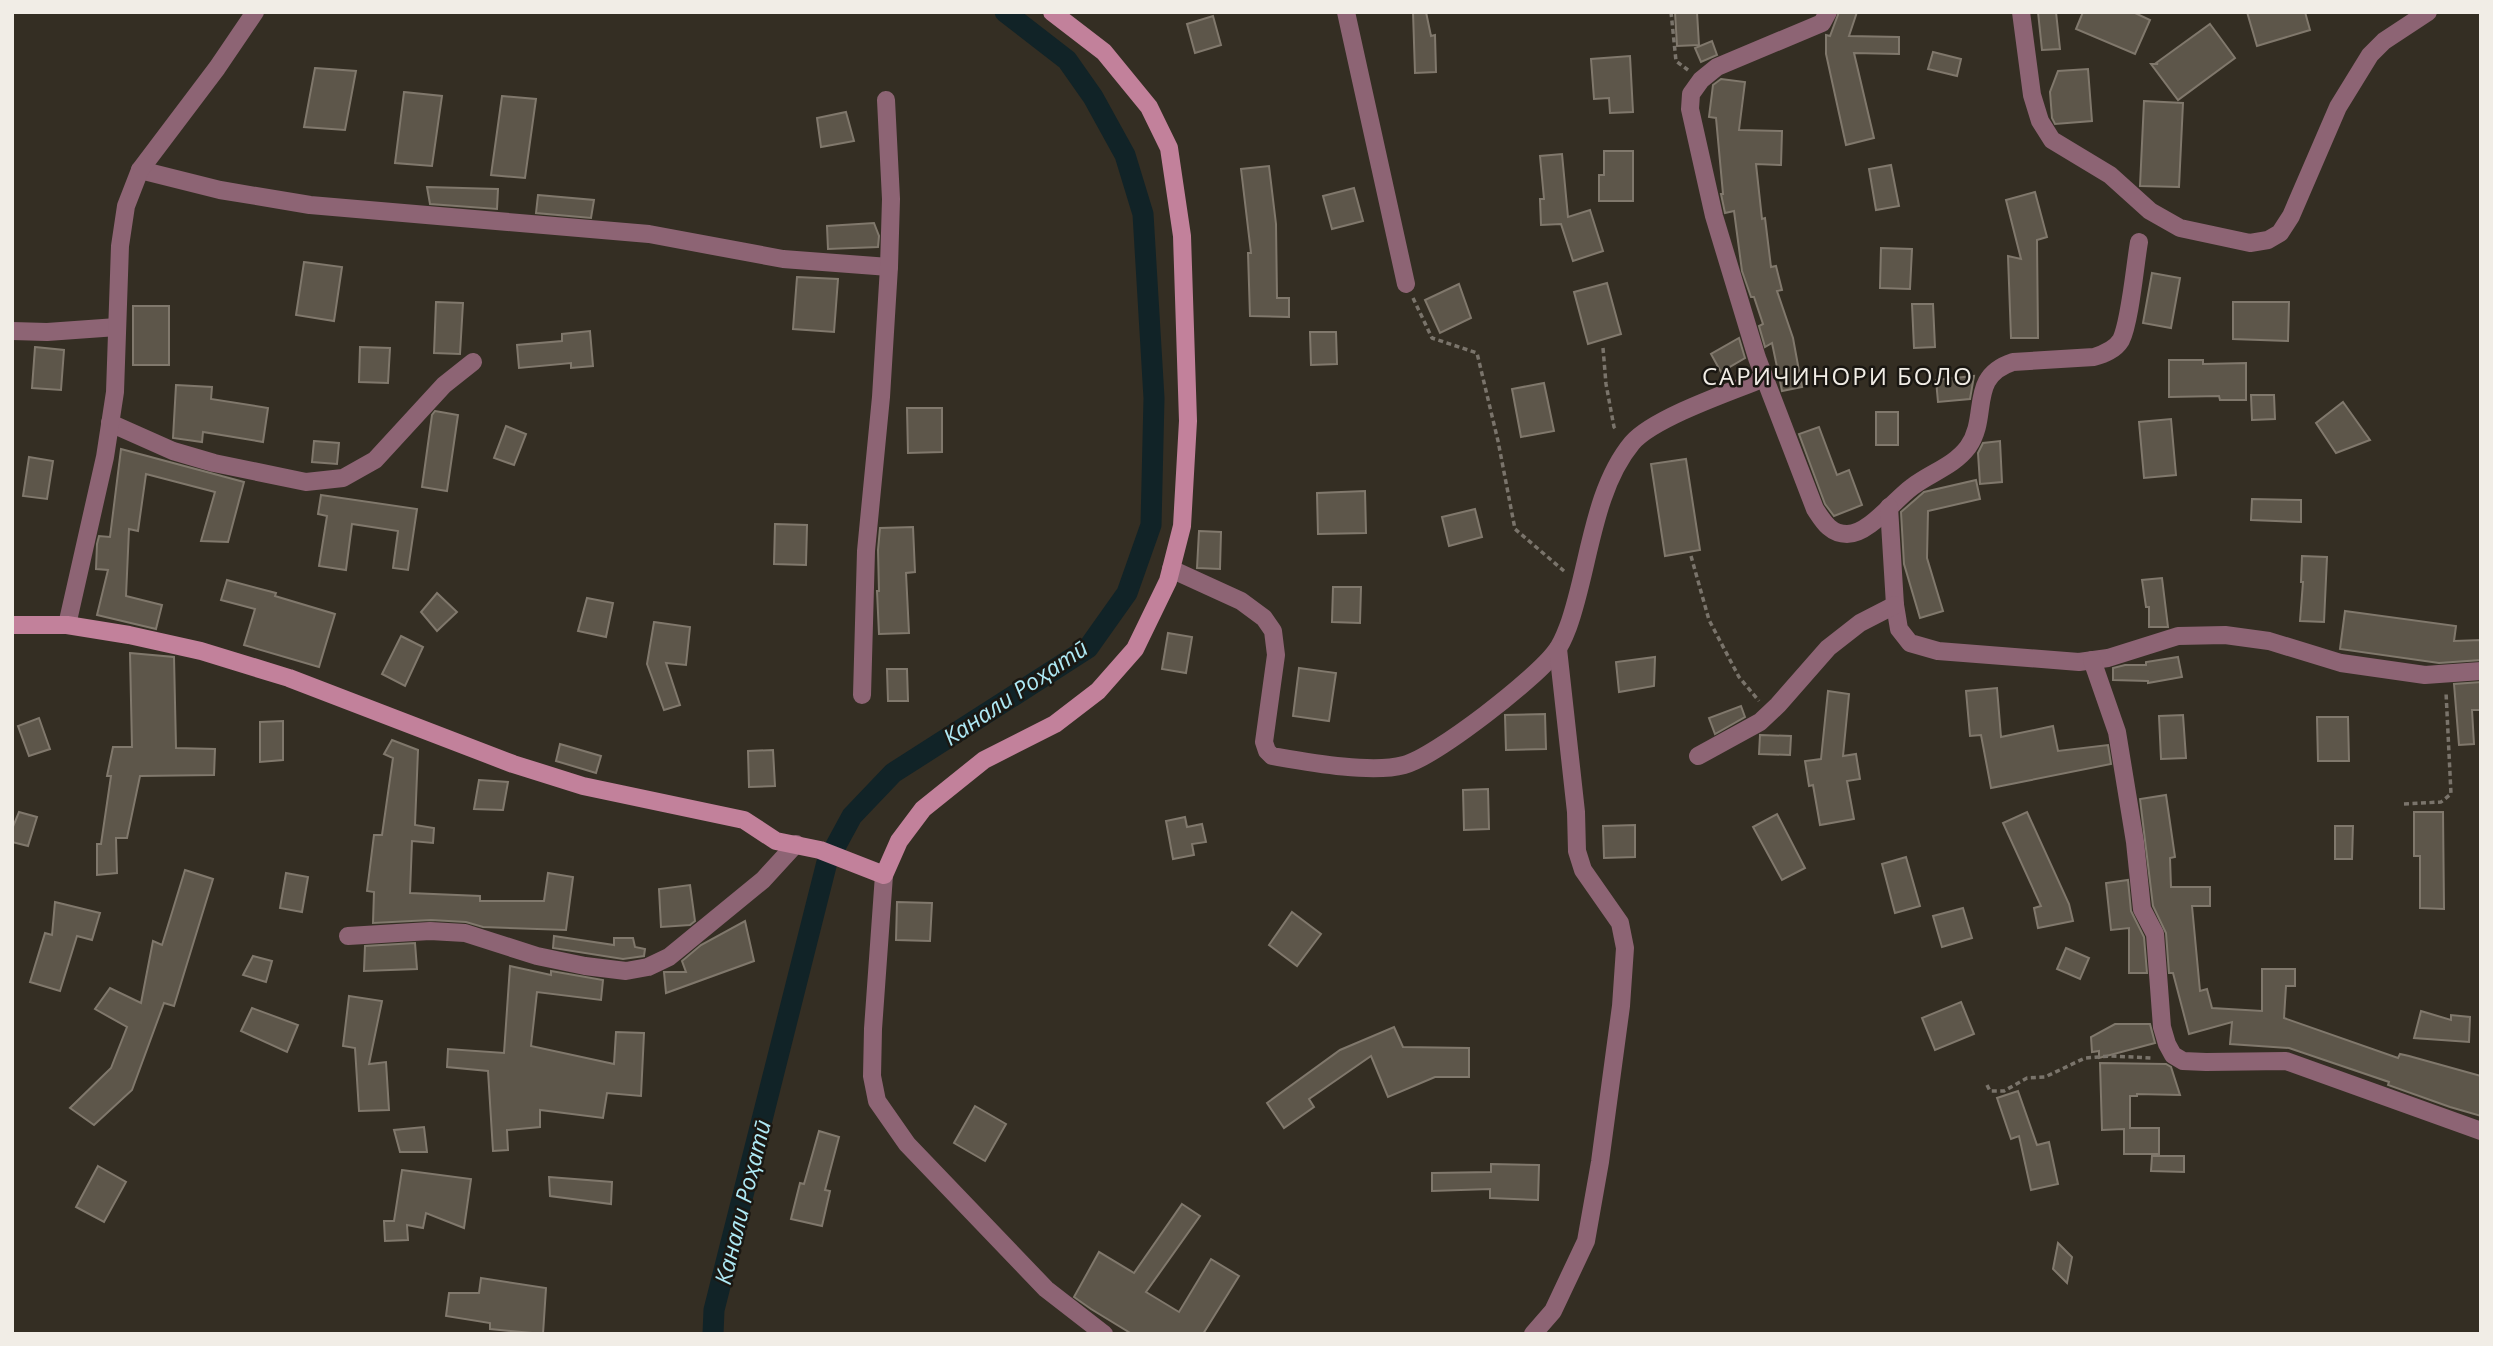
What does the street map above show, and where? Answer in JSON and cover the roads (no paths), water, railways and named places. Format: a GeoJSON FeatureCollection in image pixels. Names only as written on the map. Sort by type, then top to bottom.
{"type":"FeatureCollection","features":[{"type":"Feature","properties":{"kind":"street"},"geometry":{"type":"LineString","coordinates":[[67,625],[105,457],[115,392],[120,246],[125,206],[140,170],[217,68],[255,12]]}},
{"type":"Feature","properties":{"kind":"street"},"geometry":{"type":"LineString","coordinates":[[1052,12],[1104,51],[1149,107],[1169,148],[1182,236],[1188,421],[1182,526],[1168,581],[1135,649],[1098,691],[1055,724],[984,760],[923,809],[899,841],[884,875],[872,1076],[877,1101],[907,1144],[1046,1289],[1104,1334]]}},
{"type":"Feature","properties":{"kind":"street"},"geometry":{"type":"LineString","coordinates":[[1346,12],[1406,284]]}},
{"type":"Feature","properties":{"kind":"street"},"geometry":{"type":"LineString","coordinates":[[1828,12],[1822,23],[1717,67],[1701,80],[1691,94],[1690,109],[1714,216],[1765,378],[1815,509],[1828,528],[1846,534],[1862,530],[1912,487],[1957,460],[1970,444],[1977,426],[1982,391],[1992,373],[2002,366],[2013,362],[2094,357],[2114,348],[2121,340],[2127,316],[2138,242]]}},
{"type":"Feature","properties":{"kind":"street"},"geometry":{"type":"LineString","coordinates":[[2021,12],[2032,95],[2040,121],[2052,140],[2110,175],[2150,211],[2180,228],[2250,243],[2268,240],[2280,233],[2286,225],[2338,107],[2370,55],[2384,41],[2428,12]]}},
{"type":"Feature","properties":{"kind":"street"},"geometry":{"type":"LineString","coordinates":[[862,695],[866,551],[881,397],[889,267],[891,199],[886,100]]}},
{"type":"Feature","properties":{"kind":"street"},"geometry":{"type":"LineString","coordinates":[[140,170],[220,190],[310,205],[649,234],[783,260],[889,267]]}},
{"type":"Feature","properties":{"kind":"street"},"geometry":{"type":"LineString","coordinates":[[12,331],[47,332],[117,327]]}},
{"type":"Feature","properties":{"kind":"street"},"geometry":{"type":"LineString","coordinates":[[110,423],[173,451],[214,463],[306,482],[343,478],[375,460],[444,385],[473,362]]}},
{"type":"Feature","properties":{"kind":"street"},"geometry":{"type":"LineString","coordinates":[[1171,569],[1241,601],[1264,618],[1273,631],[1276,655],[1264,742],[1272,756],[1324,765],[1402,766],[1421,759],[1503,700],[1541,669],[1558,649],[1568,627],[1604,494],[1621,456],[1634,440],[1662,421],[1765,378]]}},
{"type":"Feature","properties":{"kind":"street"},"geometry":{"type":"LineString","coordinates":[[1889,507],[1899,629],[1910,643],[1938,651],[2079,662],[2178,636],[2225,635],[2269,641],[2341,663],[2426,674],[2481,671]]}},
{"type":"Feature","properties":{"kind":"street"},"geometry":{"type":"LineString","coordinates":[[1698,757],[1759,722],[1828,648],[1860,623],[1895,605]]}},
{"type":"Feature","properties":{"kind":"street"},"geometry":{"type":"LineString","coordinates":[[12,625],[67,625],[201,651],[289,678],[513,764],[583,786],[744,820],[776,841],[820,850],[884,875]]}},
{"type":"Feature","properties":{"kind":"street"},"geometry":{"type":"LineString","coordinates":[[1533,1334],[1553,1311],[1586,1241],[1614,1058],[1625,948],[1620,923],[1583,870],[1577,851],[1576,812],[1558,649]]}},
{"type":"Feature","properties":{"kind":"street"},"geometry":{"type":"LineString","coordinates":[[2092,660],[2117,732],[2135,842],[2142,909],[2155,934],[2162,1027],[2167,1044],[2176,1056],[2183,1061],[2286,1061],[2481,1131]]}},
{"type":"Feature","properties":{"kind":"street"},"geometry":{"type":"LineString","coordinates":[[348,936],[430,931],[465,933],[537,956],[585,966],[626,971],[648,967],[669,957],[763,880],[796,844]]}},
{"type":"Feature","properties":{"kind":"waterway","name":"Канали Роҳатӣ"},"geometry":{"type":"LineString","coordinates":[[713,1334],[714,1310],[827,862],[852,816],[893,773],[1088,648],[1127,593],[1151,525],[1154,398],[1143,214],[1125,155],[1093,97],[1067,60],[1005,12]]}},
{"type":"Feature","properties":{"kind":"district","name":"САРИЧИНОРИ БОЛО"},"geometry":{"type":"Point","coordinates":[1838,375]}}]}
